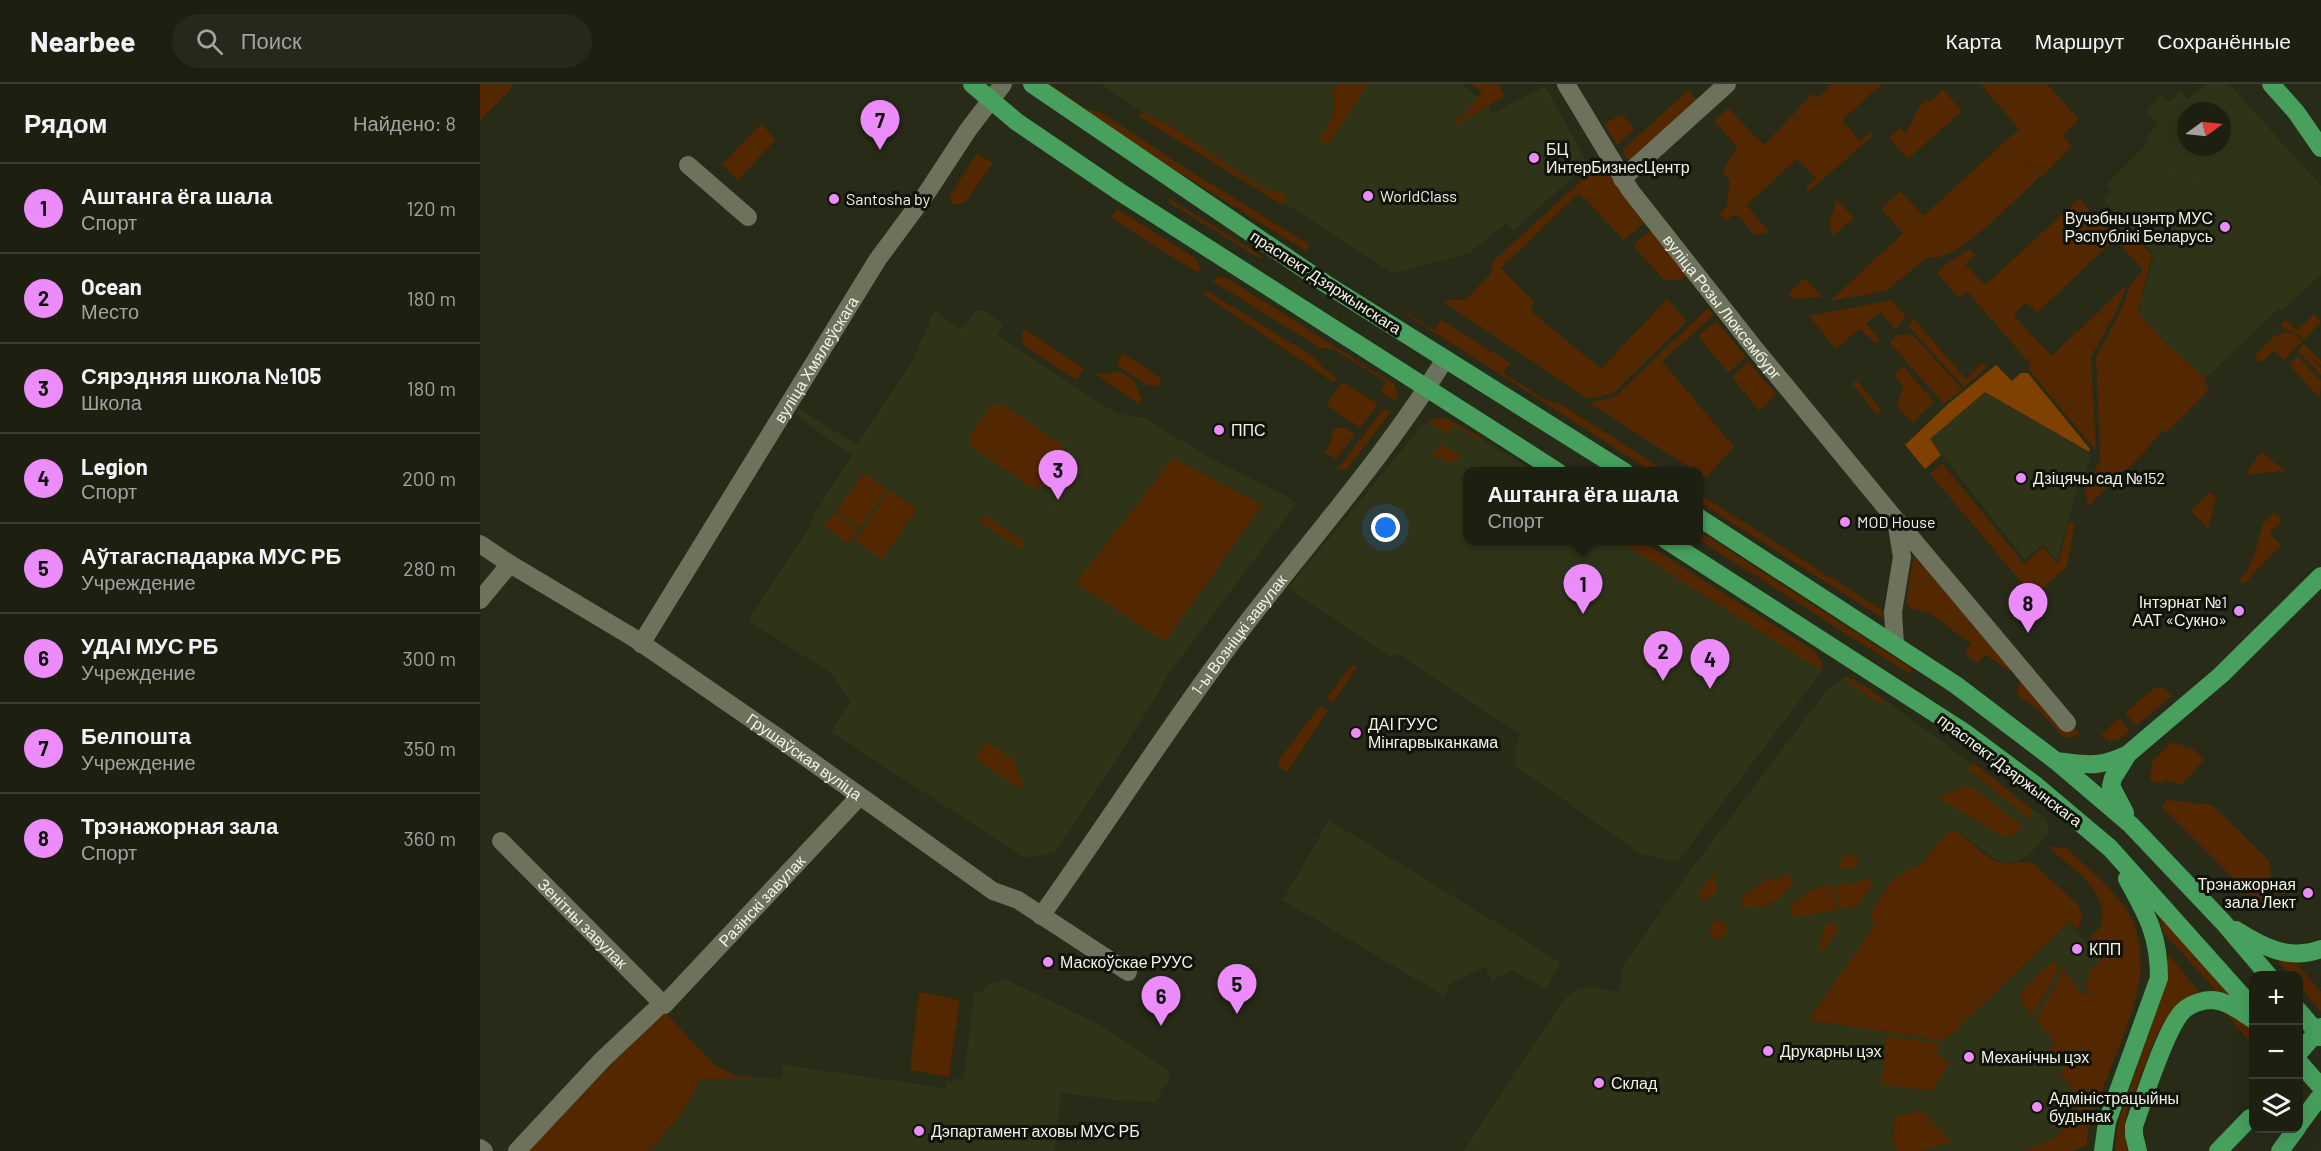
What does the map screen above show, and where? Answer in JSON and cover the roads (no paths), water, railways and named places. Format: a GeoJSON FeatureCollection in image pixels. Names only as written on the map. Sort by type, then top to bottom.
{"type":"FeatureCollection","features":[{"type":"Feature","properties":{"kind":"main road"},"geometry":{"type":"LineString","coordinates":[[972,84],[1017,122],[1120,192],[1552,467]]}},
{"type":"Feature","properties":{"kind":"main road","name":"праспект Дзяржынскага"},"geometry":{"type":"LineString","coordinates":[[1032,84],[1307,271],[1619,467]]}},
{"type":"Feature","properties":{"kind":"main road"},"geometry":{"type":"LineString","coordinates":[[2271,84],[2296,112],[2321,148]]}},
{"type":"Feature","properties":{"kind":"main road"},"geometry":{"type":"LineString","coordinates":[[2296,112],[2321,131]]}},
{"type":"Feature","properties":{"kind":"main road","name":"праспект Дзяржынскага"},"geometry":{"type":"LineString","coordinates":[[1703,520],[1956,685],[2056,761],[2131,825],[2223,922],[2266,971]]}},
{"type":"Feature","properties":{"kind":"main road","name":"праспект Дзяржынскага"},"geometry":{"type":"LineString","coordinates":[[1674,545],[1964,732],[2034,784],[2110,848],[2249,1004]]}},
{"type":"Feature","properties":{"kind":"main road"},"geometry":{"type":"LineString","coordinates":[[2056,761],[2095,765],[2128,754],[2221,675],[2321,576]]}},
{"type":"Feature","properties":{"kind":"main road"},"geometry":{"type":"LineString","coordinates":[[2128,754],[2113,778],[2111,786],[2115,799],[2131,825]]}},
{"type":"Feature","properties":{"kind":"main road"},"geometry":{"type":"LineString","coordinates":[[2103,1151],[2107,1122],[2159,978],[2159,960],[2155,940],[2145,909],[2110,848]]}},
{"type":"Feature","properties":{"kind":"main road"},"geometry":{"type":"LineString","coordinates":[[2223,922],[2264,947],[2275,951],[2308,953],[2321,949]]}},
{"type":"Feature","properties":{"kind":"main road"},"geometry":{"type":"LineString","coordinates":[[2138,1151],[2134,1126],[2170,1030],[2183,1010],[2197,1002],[2212,1000],[2235,1008],[2249,1017]]}},
{"type":"Feature","properties":{"kind":"main road"},"geometry":{"type":"LineString","coordinates":[[2303,1016],[2321,1036]]}},
{"type":"Feature","properties":{"kind":"main road"},"geometry":{"type":"LineString","coordinates":[[2303,1048],[2321,1027]]}},
{"type":"Feature","properties":{"kind":"main road"},"geometry":{"type":"LineString","coordinates":[[2303,1067],[2321,1088]]}},
{"type":"Feature","properties":{"kind":"main road"},"geometry":{"type":"LineString","coordinates":[[2303,1119],[2321,1095]]}},
{"type":"Feature","properties":{"kind":"main road"},"geometry":{"type":"LineString","coordinates":[[2218,1151],[2249,1118]]}},
{"type":"Feature","properties":{"kind":"main road"},"geometry":{"type":"LineString","coordinates":[[2234,1151],[2249,1121]]}},
{"type":"Feature","properties":{"kind":"main road"},"geometry":{"type":"LineString","coordinates":[[2280,1151],[2293,1133]]}},
{"type":"Feature","properties":{"kind":"street","name":"вуліца Хмялеўскага"},"geometry":{"type":"LineString","coordinates":[[641,644],[878,259],[1003,84]]}},
{"type":"Feature","properties":{"kind":"street","name":"вуліца Розы Люксембург"},"geometry":{"type":"LineString","coordinates":[[1566,84],[1622,179],[1759,354],[2067,723]]}},
{"type":"Feature","properties":{"kind":"street"},"geometry":{"type":"LineString","coordinates":[[1622,179],[1727,84]]}},
{"type":"Feature","properties":{"kind":"street"},"geometry":{"type":"LineString","coordinates":[[688,165],[748,217]]}},
{"type":"Feature","properties":{"kind":"street","name":"1-ы Возніцкі завулак"},"geometry":{"type":"LineString","coordinates":[[1041,916],[1114,813],[1177,717],[1427,388],[1445,359]]}},
{"type":"Feature","properties":{"kind":"street"},"geometry":{"type":"LineString","coordinates":[[1895,644],[1893,612],[1902,557],[1896,519]]}},
{"type":"Feature","properties":{"kind":"street","name":"Грушаўская вуліца"},"geometry":{"type":"LineString","coordinates":[[480,544],[641,644],[776,736],[993,891],[1018,900],[1128,972]]}},
{"type":"Feature","properties":{"kind":"street"},"geometry":{"type":"LineString","coordinates":[[1902,557],[1913,549],[1923,551]]}},
{"type":"Feature","properties":{"kind":"street"},"geometry":{"type":"LineString","coordinates":[[480,600],[510,564]]}},
{"type":"Feature","properties":{"kind":"street","name":"Разінскі завулак"},"geometry":{"type":"LineString","coordinates":[[517,1151],[602,1060],[660,1007],[860,797]]}},
{"type":"Feature","properties":{"kind":"street","name":"Зенітны завулак"},"geometry":{"type":"LineString","coordinates":[[501,842],[660,1007]]}},
{"type":"Feature","properties":{"kind":"street"},"geometry":{"type":"LineString","coordinates":[[480,1148],[484,1151]]}},
{"type":"Feature","properties":{"kind":"place","name":"Белпошта"},"geometry":{"type":"Point","coordinates":[880,150]}},
{"type":"Feature","properties":{"kind":"place","name":"БЦ ИнтерБизнесЦентр"},"geometry":{"type":"Point","coordinates":[1534,158]}},
{"type":"Feature","properties":{"kind":"place","name":"WorldClass"},"geometry":{"type":"Point","coordinates":[1368,196]}},
{"type":"Feature","properties":{"kind":"place","name":"Santosha by"},"geometry":{"type":"Point","coordinates":[834,199]}},
{"type":"Feature","properties":{"kind":"place","name":"Вучэбны цэнтр МУС Рэспублікі Беларусь"},"geometry":{"type":"Point","coordinates":[2225,227]}},
{"type":"Feature","properties":{"kind":"place","name":"ППС"},"geometry":{"type":"Point","coordinates":[1219,430]}},
{"type":"Feature","properties":{"kind":"place","name":"Дзіцячы сад №152"},"geometry":{"type":"Point","coordinates":[2021,478]}},
{"type":"Feature","properties":{"kind":"place","name":"Сярэдняя школа №105"},"geometry":{"type":"Point","coordinates":[1058,500]}},
{"type":"Feature","properties":{"kind":"place","name":"MOD House"},"geometry":{"type":"Point","coordinates":[1845,522]}},
{"type":"Feature","properties":{"kind":"place","name":"Інтэрнат №1 ААТ «Сукно»"},"geometry":{"type":"Point","coordinates":[2239,611]}},
{"type":"Feature","properties":{"kind":"place","name":"Аштанга ёга шала"},"geometry":{"type":"Point","coordinates":[1583,614]}},
{"type":"Feature","properties":{"kind":"place","name":"Трэнажорная зала"},"geometry":{"type":"Point","coordinates":[2028,633]}},
{"type":"Feature","properties":{"kind":"place","name":"Ocean"},"geometry":{"type":"Point","coordinates":[1663,681]}},
{"type":"Feature","properties":{"kind":"place","name":"Legion"},"geometry":{"type":"Point","coordinates":[1710,689]}},
{"type":"Feature","properties":{"kind":"place","name":"ДАІ ГУУС Мінгарвыканкама"},"geometry":{"type":"Point","coordinates":[1356,733]}},
{"type":"Feature","properties":{"kind":"place","name":"Трэнажорная зала Лект"},"geometry":{"type":"Point","coordinates":[2308,893]}},
{"type":"Feature","properties":{"kind":"place","name":"КПП"},"geometry":{"type":"Point","coordinates":[2077,949]}},
{"type":"Feature","properties":{"kind":"place","name":"Маскоўскае РУУС"},"geometry":{"type":"Point","coordinates":[1048,962]}},
{"type":"Feature","properties":{"kind":"place","name":"Аўтагаспадарка МУС РБ"},"geometry":{"type":"Point","coordinates":[1237,1014]}},
{"type":"Feature","properties":{"kind":"place","name":"УДАІ МУС РБ"},"geometry":{"type":"Point","coordinates":[1161,1026]}},
{"type":"Feature","properties":{"kind":"place","name":"Друкарны цэх"},"geometry":{"type":"Point","coordinates":[1768,1051]}},
{"type":"Feature","properties":{"kind":"place","name":"Механічны цэх"},"geometry":{"type":"Point","coordinates":[1969,1057]}},
{"type":"Feature","properties":{"kind":"place","name":"Склад"},"geometry":{"type":"Point","coordinates":[1599,1083]}},
{"type":"Feature","properties":{"kind":"place","name":"Адміністрацыйны будынак"},"geometry":{"type":"Point","coordinates":[2037,1107]}},
{"type":"Feature","properties":{"kind":"place","name":"Дэпартамент аховы МУС РБ"},"geometry":{"type":"Point","coordinates":[919,1131]}}]}
